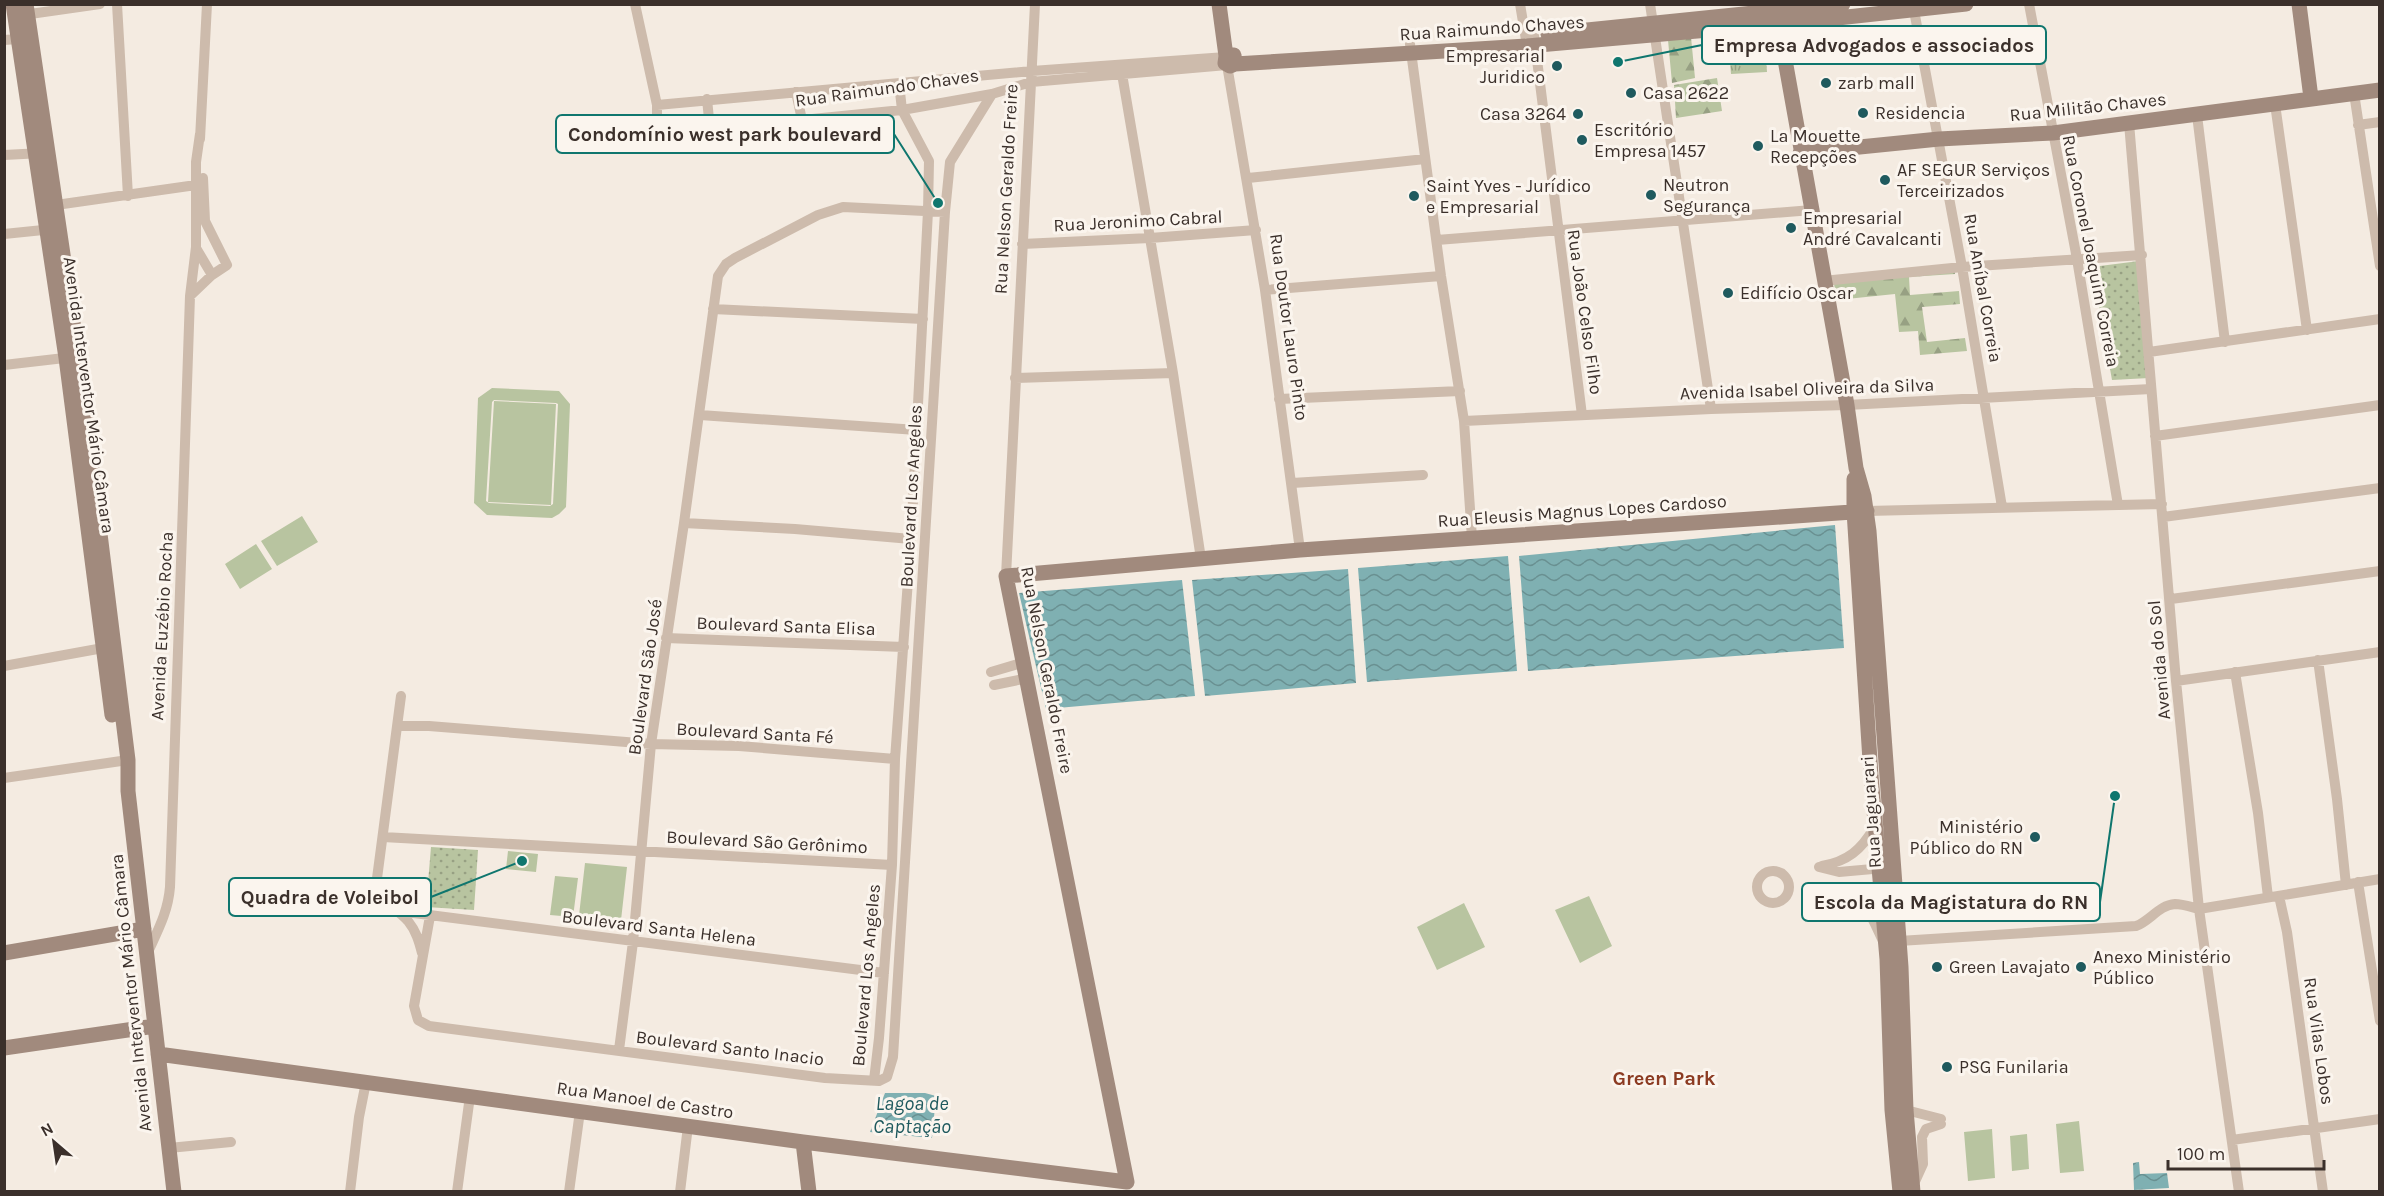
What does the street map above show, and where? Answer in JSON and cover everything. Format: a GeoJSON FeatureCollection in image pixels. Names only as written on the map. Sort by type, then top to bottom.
{"type":"FeatureCollection","features":[{"type":"Feature","properties":{"kind":"main road","name":"Rua Doutor Lauro Pinto"},"geometry":{"type":"LineString","coordinates":[[1219,4],[1230,60]]}},
{"type":"Feature","properties":{"kind":"main road","name":"Rua Doutor Lauro Pinto"},"geometry":{"type":"LineString","coordinates":[[1228,4],[1230,60]]}},
{"type":"Feature","properties":{"kind":"main road","name":"Rua Raimundo Chaves"},"geometry":{"type":"LineString","coordinates":[[1230,60],[1530,41],[1654,29],[1843,4]]}},
{"type":"Feature","properties":{"kind":"main road","name":"Rua Raimundo Chaves"},"geometry":{"type":"LineString","coordinates":[[1777,13],[1966,4]]}},
{"type":"Feature","properties":{"kind":"main road"},"geometry":{"type":"LineString","coordinates":[[2299,4],[2311,98]]}},
{"type":"Feature","properties":{"kind":"main road","name":"Avenida Interventor Mário Câmara"},"geometry":{"type":"LineString","coordinates":[[20,10],[11,40],[42,153]]}},
{"type":"Feature","properties":{"kind":"main road","name":"Avenida Interventor Mário Câmara"},"geometry":{"type":"LineString","coordinates":[[20,10],[72,357],[123,761]]}},
{"type":"Feature","properties":{"kind":"main road","name":"Rua Jaguarari"},"geometry":{"type":"LineString","coordinates":[[1777,13],[1800,153],[1847,405],[1856,468],[1862,484],[1861,511],[1875,828],[1887,868]]}},
{"type":"Feature","properties":{"kind":"main road","name":"Rua Militão Chaves"},"geometry":{"type":"LineString","coordinates":[[1800,153],[1939,139],[2053,133],[2379,90]]}},
{"type":"Feature","properties":{"kind":"main road","name":"Avenida Interventor Mário Câmara"},"geometry":{"type":"LineString","coordinates":[[88,483],[103,648],[128,790],[174,1191]]}},
{"type":"Feature","properties":{"kind":"main road","name":"Rua Jaguarari"},"geometry":{"type":"LineString","coordinates":[[1861,511],[1880,660],[1887,868],[1906,1110],[1909,1190]]}},
{"type":"Feature","properties":{"kind":"main road","name":"Rua Eleusis Magnus Lopes Cardoso"},"geometry":{"type":"LineString","coordinates":[[1006,576],[1300,550],[1861,511]]}},
{"type":"Feature","properties":{"kind":"main road","name":"Rua Nelson Geraldo Freire"},"geometry":{"type":"LineString","coordinates":[[1006,576],[1025,662],[1127,1187]]}},
{"type":"Feature","properties":{"kind":"main road"},"geometry":{"type":"LineString","coordinates":[[4,953],[144,930]]}},
{"type":"Feature","properties":{"kind":"main road","name":"Rua Jaguarari"},"geometry":{"type":"LineString","coordinates":[[1892,943],[1892,1110],[1909,1190]]}},
{"type":"Feature","properties":{"kind":"main road"},"geometry":{"type":"LineString","coordinates":[[5,1046],[155,1026]]}},
{"type":"Feature","properties":{"kind":"main road","name":"Rua Manoel de Castro"},"geometry":{"type":"LineString","coordinates":[[158,1054],[1127,1187]]}},
{"type":"Feature","properties":{"kind":"main road"},"geometry":{"type":"LineString","coordinates":[[802,1142],[809,1191]]}},
{"type":"Feature","properties":{"kind":"street"},"geometry":{"type":"LineString","coordinates":[[20,10],[100,4]]}},
{"type":"Feature","properties":{"kind":"street"},"geometry":{"type":"LineString","coordinates":[[117,4],[128,196]]}},
{"type":"Feature","properties":{"kind":"street","name":"Avenida Euzébio Rocha"},"geometry":{"type":"LineString","coordinates":[[147,952],[169,905],[190,296],[196,248],[207,4]]}},
{"type":"Feature","properties":{"kind":"street"},"geometry":{"type":"LineString","coordinates":[[635,4],[657,105]]}},
{"type":"Feature","properties":{"kind":"street","name":"Rua Nelson Geraldo Freire"},"geometry":{"type":"LineString","coordinates":[[1006,576],[1035,4]]}},
{"type":"Feature","properties":{"kind":"street","name":"Rua João Celso Filho"},"geometry":{"type":"LineString","coordinates":[[1520,4],[1530,41],[1582,415]]}},
{"type":"Feature","properties":{"kind":"street"},"geometry":{"type":"LineString","coordinates":[[1650,4],[1712,409]]}},
{"type":"Feature","properties":{"kind":"street","name":"Rua Coronel Joaquim Correia"},"geometry":{"type":"LineString","coordinates":[[2029,4],[2101,393],[2118,505]]}},
{"type":"Feature","properties":{"kind":"street","name":"Rua Aníbal Correia"},"geometry":{"type":"LineString","coordinates":[[1913,7],[1962,267],[2002,507]]}},
{"type":"Feature","properties":{"kind":"street"},"geometry":{"type":"LineString","coordinates":[[1411,49],[1441,276],[1464,421],[1472,538]]}},
{"type":"Feature","properties":{"kind":"street","name":"Rua Raimundo Chaves"},"geometry":{"type":"LineString","coordinates":[[1031,76],[992,94],[902,110],[658,134],[657,129],[657,105],[899,83],[1031,76],[1230,60]]}},
{"type":"Feature","properties":{"kind":"street","name":"Rua Doutor Lauro Pinto"},"geometry":{"type":"LineString","coordinates":[[1230,60],[1265,290],[1300,550]]}},
{"type":"Feature","properties":{"kind":"street"},"geometry":{"type":"LineString","coordinates":[[1122,69],[1173,373],[1200,559]]}},
{"type":"Feature","properties":{"kind":"street","name":"Boulevard Los Angeles"},"geometry":{"type":"LineString","coordinates":[[899,83],[902,110],[929,161],[928,211],[911,539],[895,759],[892,865],[879,1038],[873,1080],[883,1080],[890,1072],[894,1041],[945,212],[950,162],[992,94]]}},
{"type":"Feature","properties":{"kind":"street"},"geometry":{"type":"LineString","coordinates":[[796,92],[802,120]]}},
{"type":"Feature","properties":{"kind":"street"},"geometry":{"type":"LineString","coordinates":[[2354,93],[2358,125],[2375,204],[2379,266]]}},
{"type":"Feature","properties":{"kind":"street"},"geometry":{"type":"LineString","coordinates":[[707,99],[710,129]]}},
{"type":"Feature","properties":{"kind":"street"},"geometry":{"type":"LineString","coordinates":[[2275,104],[2307,330]]}},
{"type":"Feature","properties":{"kind":"street"},"geometry":{"type":"LineString","coordinates":[[2197,115],[2225,342]]}},
{"type":"Feature","properties":{"kind":"street"},"geometry":{"type":"LineString","coordinates":[[2358,125],[2379,122]]}},
{"type":"Feature","properties":{"kind":"street","name":"Avenida do Sol"},"geometry":{"type":"LineString","coordinates":[[2129,123],[2142,255],[2176,681],[2199,909],[2239,1191]]}},
{"type":"Feature","properties":{"kind":"street"},"geometry":{"type":"LineString","coordinates":[[4,155],[42,153]]}},
{"type":"Feature","properties":{"kind":"street"},"geometry":{"type":"LineString","coordinates":[[1248,178],[1425,159]]}},
{"type":"Feature","properties":{"kind":"street"},"geometry":{"type":"LineString","coordinates":[[929,161],[950,162]]}},
{"type":"Feature","properties":{"kind":"street"},"geometry":{"type":"LineString","coordinates":[[50,206],[199,185]]}},
{"type":"Feature","properties":{"kind":"street","name":"Avenida Euzébio Rocha"},"geometry":{"type":"LineString","coordinates":[[190,296],[227,265],[205,221],[199,185]]}},
{"type":"Feature","properties":{"kind":"street","name":"Boulevard São José"},"geometry":{"type":"LineString","coordinates":[[619,1050],[633,942],[651,744],[700,415],[718,276],[726,264],[818,215],[843,207],[945,212]]}},
{"type":"Feature","properties":{"kind":"street"},"geometry":{"type":"LineString","coordinates":[[1437,240],[1812,210]]}},
{"type":"Feature","properties":{"kind":"street"},"geometry":{"type":"LineString","coordinates":[[4,234],[53,229]]}},
{"type":"Feature","properties":{"kind":"street","name":"Rua Jeronimo Cabral"},"geometry":{"type":"LineString","coordinates":[[1022,244],[1256,230]]}},
{"type":"Feature","properties":{"kind":"street"},"geometry":{"type":"LineString","coordinates":[[196,248],[212,276]]}},
{"type":"Feature","properties":{"kind":"street"},"geometry":{"type":"LineString","coordinates":[[1823,281],[1962,267],[2142,255]]}},
{"type":"Feature","properties":{"kind":"street"},"geometry":{"type":"LineString","coordinates":[[1265,290],[1313,291],[1441,276]]}},
{"type":"Feature","properties":{"kind":"street"},"geometry":{"type":"LineString","coordinates":[[713,309],[923,319]]}},
{"type":"Feature","properties":{"kind":"street"},"geometry":{"type":"LineString","coordinates":[[2149,352],[2379,319]]}},
{"type":"Feature","properties":{"kind":"street"},"geometry":{"type":"LineString","coordinates":[[4,364],[72,357]]}},
{"type":"Feature","properties":{"kind":"street"},"geometry":{"type":"LineString","coordinates":[[1015,378],[1173,373]]}},
{"type":"Feature","properties":{"kind":"street","name":"Avenida Isabel Oliveira da Silva"},"geometry":{"type":"LineString","coordinates":[[1464,421],[2101,393],[2151,388]]}},
{"type":"Feature","properties":{"kind":"street"},"geometry":{"type":"LineString","coordinates":[[1279,399],[1460,391]]}},
{"type":"Feature","properties":{"kind":"street"},"geometry":{"type":"LineString","coordinates":[[2155,436],[2379,405]]}},
{"type":"Feature","properties":{"kind":"street"},"geometry":{"type":"LineString","coordinates":[[700,415],[917,430]]}},
{"type":"Feature","properties":{"kind":"street"},"geometry":{"type":"LineString","coordinates":[[915,464],[921,473],[927,471],[930,464]]}},
{"type":"Feature","properties":{"kind":"street"},"geometry":{"type":"LineString","coordinates":[[1292,483],[1423,475]]}},
{"type":"Feature","properties":{"kind":"street"},"geometry":{"type":"LineString","coordinates":[[2163,517],[2379,488]]}},
{"type":"Feature","properties":{"kind":"street"},"geometry":{"type":"LineString","coordinates":[[912,506],[919,498],[927,503]]}},
{"type":"Feature","properties":{"kind":"street","name":"Rua Eleusis Magnus Lopes Cardoso"},"geometry":{"type":"LineString","coordinates":[[1861,511],[2162,504]]}},
{"type":"Feature","properties":{"kind":"street"},"geometry":{"type":"LineString","coordinates":[[684,524],[795,529],[911,539]]}},
{"type":"Feature","properties":{"kind":"street"},"geometry":{"type":"LineString","coordinates":[[2170,599],[2379,571]]}},
{"type":"Feature","properties":{"kind":"street","name":"Boulevard Santa Elisa"},"geometry":{"type":"LineString","coordinates":[[666,638],[904,647]]}},
{"type":"Feature","properties":{"kind":"street"},"geometry":{"type":"LineString","coordinates":[[4,666],[103,648]]}},
{"type":"Feature","properties":{"kind":"street"},"geometry":{"type":"LineString","coordinates":[[2176,681],[2379,652]]}},
{"type":"Feature","properties":{"kind":"street"},"geometry":{"type":"LineString","coordinates":[[2318,660],[2346,885]]}},
{"type":"Feature","properties":{"kind":"street"},"geometry":{"type":"LineString","coordinates":[[991,672],[1025,662]]}},
{"type":"Feature","properties":{"kind":"street","name":"Rua Vilas Lobos"},"geometry":{"type":"LineString","coordinates":[[2235,672],[2274,896],[2287,932],[2322,1191]]}},
{"type":"Feature","properties":{"kind":"street"},"geometry":{"type":"LineString","coordinates":[[994,685],[1028,678]]}},
{"type":"Feature","properties":{"kind":"street"},"geometry":{"type":"LineString","coordinates":[[902,680],[910,687],[917,681]]}},
{"type":"Feature","properties":{"kind":"street"},"geometry":{"type":"LineString","coordinates":[[401,696],[376,885],[383,900],[398,911],[415,930],[423,956]]}},
{"type":"Feature","properties":{"kind":"street"},"geometry":{"type":"LineString","coordinates":[[899,723],[908,717],[913,723]]}},
{"type":"Feature","properties":{"kind":"street","name":"Boulevard Santa Fé"},"geometry":{"type":"LineString","coordinates":[[397,726],[429,726],[651,744],[739,746],[895,759]]}},
{"type":"Feature","properties":{"kind":"street"},"geometry":{"type":"LineString","coordinates":[[4,778],[123,761]]}},
{"type":"Feature","properties":{"kind":"street"},"geometry":{"type":"LineString","coordinates":[[1875,828],[1857,853],[1842,861],[1819,867],[1839,872],[1887,868]]}},
{"type":"Feature","properties":{"kind":"street"},"geometry":{"type":"LineString","coordinates":[[383,837],[640,852]]}},
{"type":"Feature","properties":{"kind":"street","name":"Boulevard São Gerônimo"},"geometry":{"type":"LineString","coordinates":[[640,852],[892,865]]}},
{"type":"Feature","properties":{"kind":"street"},"geometry":{"type":"LineString","coordinates":[[1827,887],[1846,890],[1854,894],[1892,943],[2125,927],[2141,924],[2162,908],[2171,905],[2199,909],[2379,879]]}},
{"type":"Feature","properties":{"kind":"street"},"geometry":{"type":"LineString","coordinates":[[2358,882],[2379,1021]]}},
{"type":"Feature","properties":{"kind":"street","name":"Boulevard Santa Helena"},"geometry":{"type":"LineString","coordinates":[[398,911],[884,973]]}},
{"type":"Feature","properties":{"kind":"street"},"geometry":{"type":"LineString","coordinates":[[430,916],[415,1012],[418,1020],[435,1027],[619,1050]]}},
{"type":"Feature","properties":{"kind":"street"},"geometry":{"type":"LineString","coordinates":[[879,1038],[894,1041]]}},
{"type":"Feature","properties":{"kind":"street","name":"Boulevard Santo Inacio"},"geometry":{"type":"LineString","coordinates":[[619,1050],[825,1078],[873,1080]]}},
{"type":"Feature","properties":{"kind":"street"},"geometry":{"type":"LineString","coordinates":[[350,1191],[359,1117],[366,1082]]}},
{"type":"Feature","properties":{"kind":"street"},"geometry":{"type":"LineString","coordinates":[[458,1191],[470,1096]]}},
{"type":"Feature","properties":{"kind":"street"},"geometry":{"type":"LineString","coordinates":[[1906,1110],[1941,1121],[1926,1129],[1922,1137],[1923,1164],[1909,1190]]}},
{"type":"Feature","properties":{"kind":"street"},"geometry":{"type":"LineString","coordinates":[[570,1191],[580,1111]]}},
{"type":"Feature","properties":{"kind":"street"},"geometry":{"type":"LineString","coordinates":[[2232,1140],[2379,1119]]}},
{"type":"Feature","properties":{"kind":"street"},"geometry":{"type":"LineString","coordinates":[[680,1191],[688,1126]]}},
{"type":"Feature","properties":{"kind":"street"},"geometry":{"type":"LineString","coordinates":[[169,1148],[231,1142]]}},
{"type":"Feature","properties":{"kind":"green space"},"geometry":{"type":"Polygon","coordinates":[[[1764,33],[1767,72],[1731,74],[1728,37],[1764,33]]]}},
{"type":"Feature","properties":{"kind":"green space"},"geometry":{"type":"Polygon","coordinates":[[[1691,37],[1695,78],[1672,83],[1668,40],[1691,37]]]}},
{"type":"Feature","properties":{"kind":"green space"},"geometry":{"type":"Polygon","coordinates":[[[1717,78],[1722,111],[1676,118],[1674,85],[1717,78]]]}},
{"type":"Feature","properties":{"kind":"green space"},"geometry":{"type":"Polygon","coordinates":[[[2139,261],[2149,378],[2112,380],[2092,267],[2139,261]]]}},
{"type":"Feature","properties":{"kind":"green space"},"geometry":{"type":"Polygon","coordinates":[[[1954,269],[1955,274],[1909,277],[1910,295],[1959,291],[1960,304],[1922,307],[1927,342],[1965,338],[1967,351],[1920,355],[1918,331],[1899,332],[1895,294],[1837,300],[1834,284],[1954,269]]]}},
{"type":"Feature","properties":{"kind":"green space"},"geometry":{"type":"Polygon","coordinates":[[[492,388],[559,391],[570,404],[566,507],[559,514],[552,518],[487,515],[474,503],[478,398],[492,388]],[[494,400],[492,402],[486,501],[550,506],[553,504],[558,404],[494,400]]]}},
{"type":"Feature","properties":{"kind":"green space"},"geometry":{"type":"Polygon","coordinates":[[[494,401],[556,404],[551,505],[488,502],[494,401]]]}},
{"type":"Feature","properties":{"kind":"green space"},"geometry":{"type":"Polygon","coordinates":[[[302,516],[318,542],[277,566],[261,541],[302,516]]]}},
{"type":"Feature","properties":{"kind":"green space"},"geometry":{"type":"Polygon","coordinates":[[[256,544],[272,569],[240,589],[225,564],[256,544]]]}},
{"type":"Feature","properties":{"kind":"green space"},"geometry":{"type":"Polygon","coordinates":[[[431,847],[478,850],[474,910],[426,907],[431,847]]]}},
{"type":"Feature","properties":{"kind":"green space"},"geometry":{"type":"Polygon","coordinates":[[[508,851],[538,854],[536,872],[506,869],[508,851]]]}},
{"type":"Feature","properties":{"kind":"green space"},"geometry":{"type":"Polygon","coordinates":[[[585,863],[627,867],[620,929],[578,924],[585,863]]]}},
{"type":"Feature","properties":{"kind":"green space"},"geometry":{"type":"Polygon","coordinates":[[[555,876],[578,878],[573,917],[550,915],[555,876]]]}},
{"type":"Feature","properties":{"kind":"green space"},"geometry":{"type":"Polygon","coordinates":[[[1589,896],[1612,946],[1580,963],[1555,910],[1589,896]]]}},
{"type":"Feature","properties":{"kind":"green space"},"geometry":{"type":"Polygon","coordinates":[[[1464,903],[1485,947],[1437,970],[1417,927],[1464,903]]]}},
{"type":"Feature","properties":{"kind":"green space"},"geometry":{"type":"Polygon","coordinates":[[[2079,1121],[2084,1171],[2060,1173],[2056,1124],[2079,1121]]]}},
{"type":"Feature","properties":{"kind":"green space"},"geometry":{"type":"Polygon","coordinates":[[[1992,1129],[1995,1178],[1968,1181],[1964,1132],[1992,1129]]]}},
{"type":"Feature","properties":{"kind":"green space"},"geometry":{"type":"Polygon","coordinates":[[[2027,1134],[2029,1169],[2012,1171],[2010,1136],[2027,1134]]]}},
{"type":"Feature","properties":{"kind":"water"},"geometry":{"type":"Polygon","coordinates":[[[1835,525],[1844,648],[1528,671],[1519,556],[1835,525]]]}},
{"type":"Feature","properties":{"kind":"water"},"geometry":{"type":"Polygon","coordinates":[[[1508,556],[1517,671],[1367,682],[1358,568],[1508,556]]]}},
{"type":"Feature","properties":{"kind":"water"},"geometry":{"type":"Polygon","coordinates":[[[1348,569],[1356,683],[1205,696],[1192,580],[1348,569]]]}},
{"type":"Feature","properties":{"kind":"water"},"geometry":{"type":"Polygon","coordinates":[[[1182,580],[1195,696],[1046,709],[1019,593],[1182,580]]]}},
{"type":"Feature","properties":{"kind":"water","name":"Lagoa de Captação"},"geometry":{"type":"Polygon","coordinates":[[[885,1093],[925,1093],[936,1096],[932,1138],[870,1132],[885,1093]]]}},
{"type":"Feature","properties":{"kind":"water"},"geometry":{"type":"Polygon","coordinates":[[[2139,1162],[2140,1174],[2167,1173],[2169,1188],[2134,1190],[2133,1163],[2139,1162]]]}},
{"type":"Feature","properties":{"kind":"place","name":"Empresa Advogados e associados"},"geometry":{"type":"Point","coordinates":[1618,62]}},
{"type":"Feature","properties":{"kind":"place","name":"Empresarial Juridico"},"geometry":{"type":"Point","coordinates":[1557,66]}},
{"type":"Feature","properties":{"kind":"place","name":"zarb mall"},"geometry":{"type":"Point","coordinates":[1826,83]}},
{"type":"Feature","properties":{"kind":"place","name":"Casa 2622"},"geometry":{"type":"Point","coordinates":[1631,93]}},
{"type":"Feature","properties":{"kind":"place","name":"Residencia"},"geometry":{"type":"Point","coordinates":[1863,113]}},
{"type":"Feature","properties":{"kind":"place","name":"Casa 3264"},"geometry":{"type":"Point","coordinates":[1578,114]}},
{"type":"Feature","properties":{"kind":"place","name":"Escritório Empresa 1457"},"geometry":{"type":"Point","coordinates":[1582,140]}},
{"type":"Feature","properties":{"kind":"place","name":"La Mouette Recepções"},"geometry":{"type":"Point","coordinates":[1758,146]}},
{"type":"Feature","properties":{"kind":"place","name":"AF SEGUR Serviços Terceirizados"},"geometry":{"type":"Point","coordinates":[1885,180]}},
{"type":"Feature","properties":{"kind":"place","name":"Neutron Segurança"},"geometry":{"type":"Point","coordinates":[1651,195]}},
{"type":"Feature","properties":{"kind":"place","name":"Saint Yves - Jurídico e Empresarial"},"geometry":{"type":"Point","coordinates":[1414,196]}},
{"type":"Feature","properties":{"kind":"place","name":"Condomínio west park boulevard"},"geometry":{"type":"Point","coordinates":[938,203]}},
{"type":"Feature","properties":{"kind":"place","name":"Empresarial André Cavalcanti"},"geometry":{"type":"Point","coordinates":[1791,228]}},
{"type":"Feature","properties":{"kind":"place","name":"Edifício Oscar"},"geometry":{"type":"Point","coordinates":[1728,293]}},
{"type":"Feature","properties":{"kind":"place","name":"Escola da Magistatura do RN"},"geometry":{"type":"Point","coordinates":[2115,796]}},
{"type":"Feature","properties":{"kind":"place","name":"Ministério Público do RN"},"geometry":{"type":"Point","coordinates":[2035,837]}},
{"type":"Feature","properties":{"kind":"place","name":"Quadra de Voleibol"},"geometry":{"type":"Point","coordinates":[522,861]}},
{"type":"Feature","properties":{"kind":"place","name":"Green Lavajato"},"geometry":{"type":"Point","coordinates":[1937,967]}},
{"type":"Feature","properties":{"kind":"place","name":"Anexo Ministério Público"},"geometry":{"type":"Point","coordinates":[2081,967]}},
{"type":"Feature","properties":{"kind":"place","name":"PSG Funilaria"},"geometry":{"type":"Point","coordinates":[1947,1067]}},
{"type":"Feature","properties":{"kind":"district","name":"Green Park"},"geometry":{"type":"Point","coordinates":[1664,1078]}}]}
